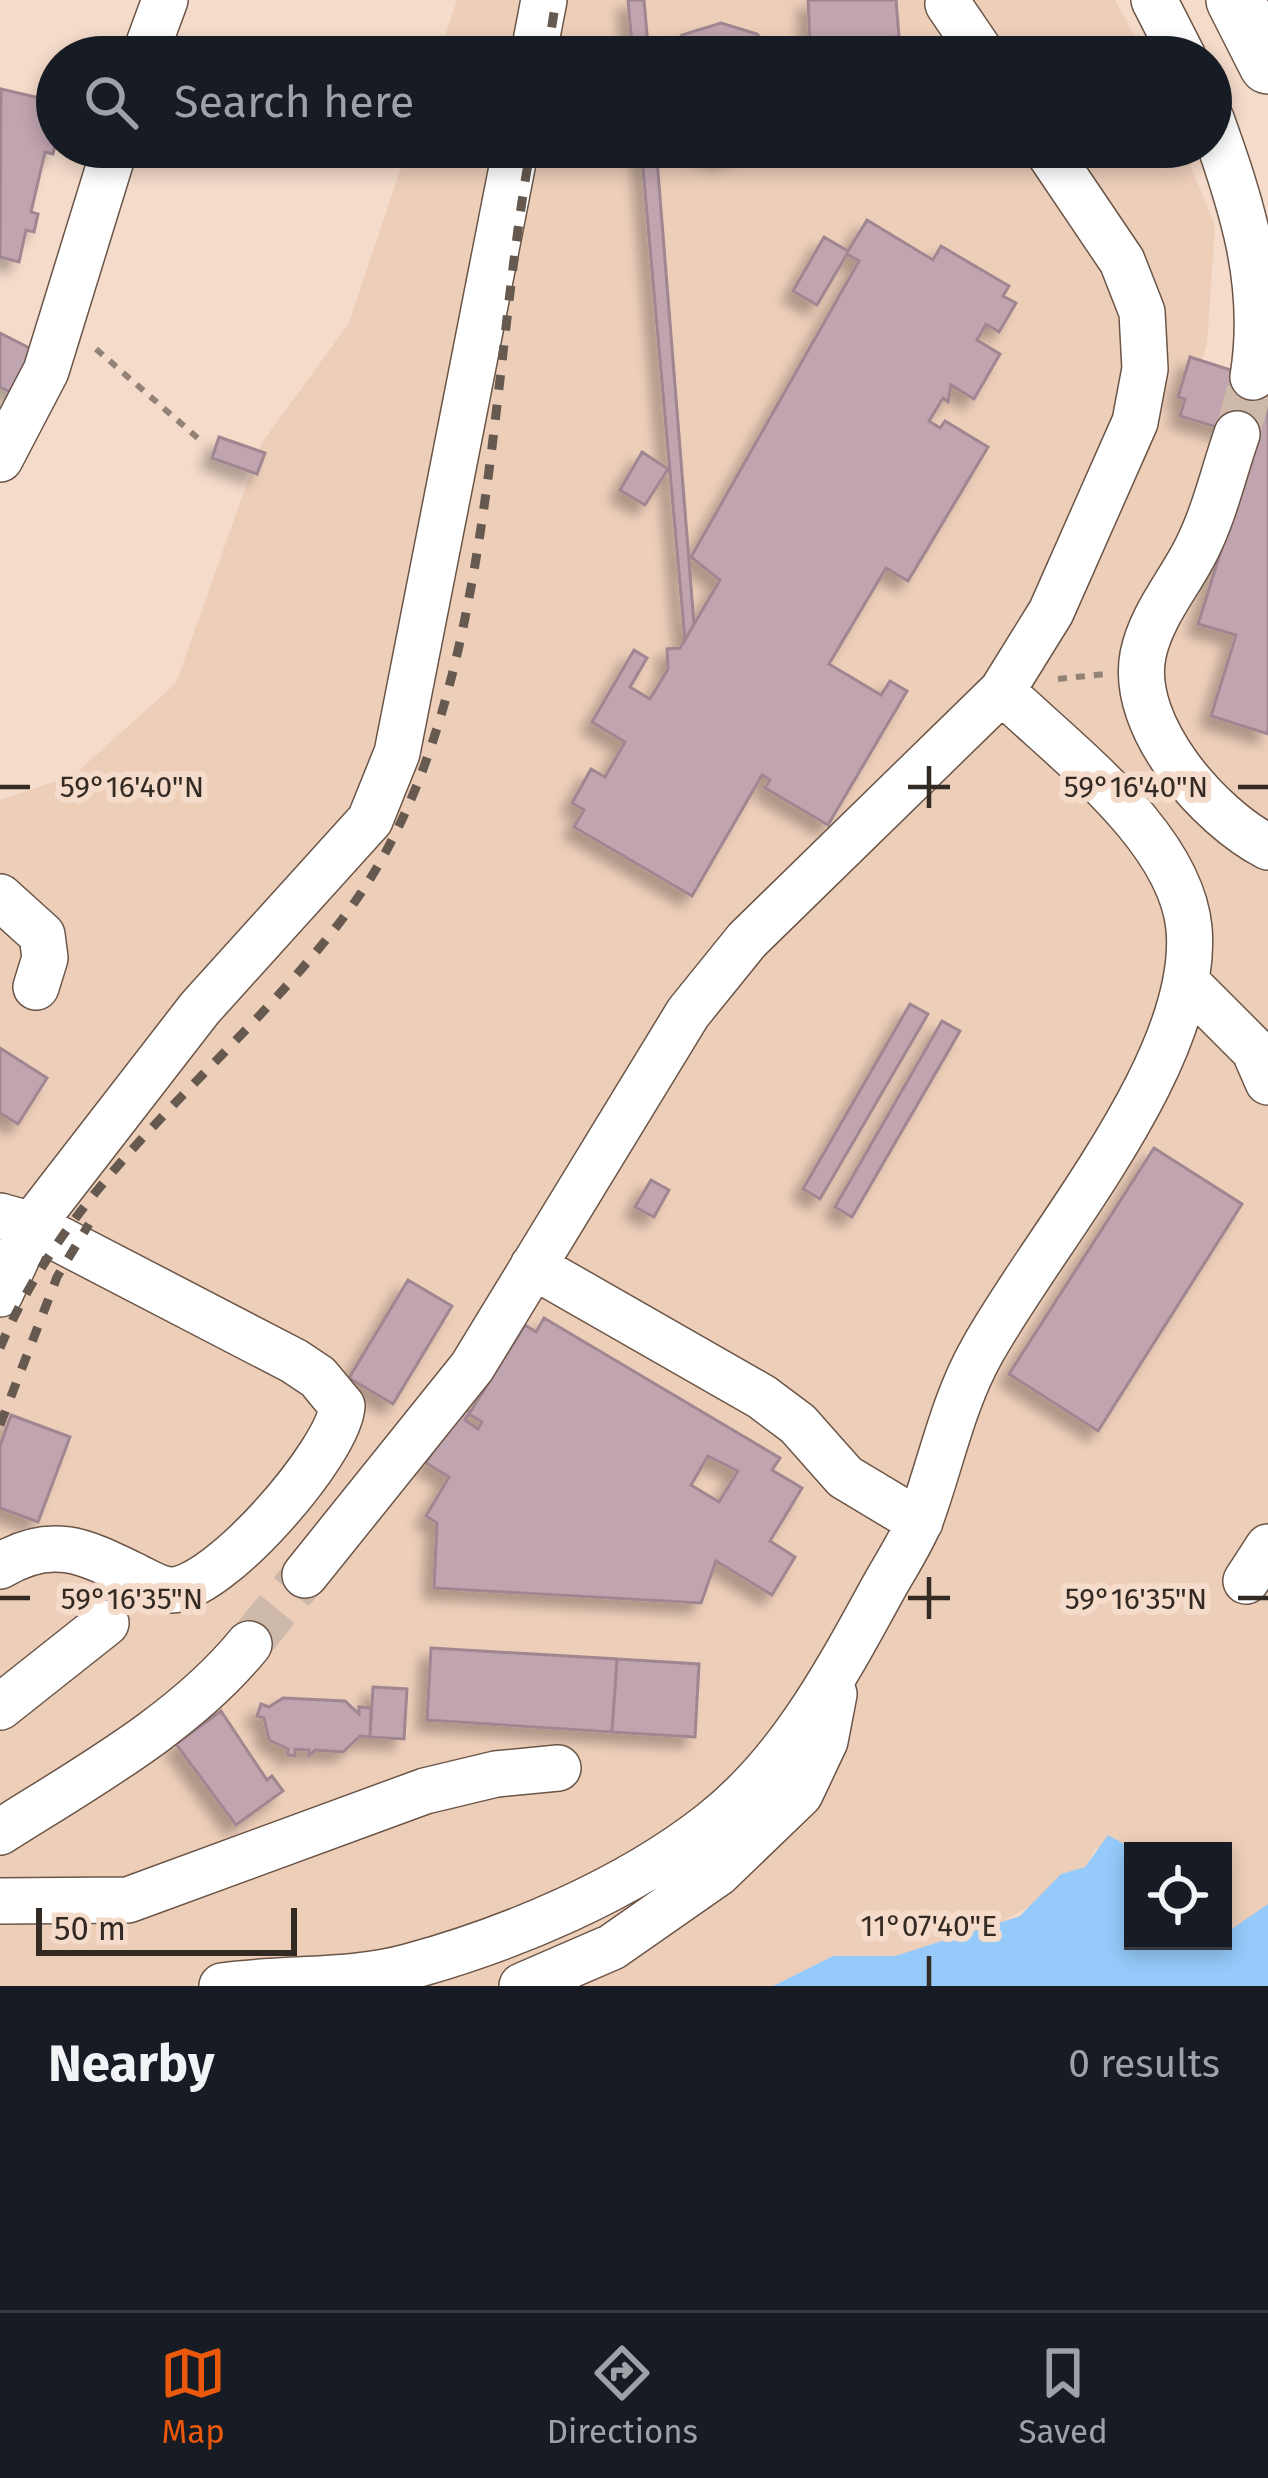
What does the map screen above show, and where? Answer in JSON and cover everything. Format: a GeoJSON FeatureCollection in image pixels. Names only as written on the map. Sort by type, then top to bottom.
{"type":"FeatureCollection","features":[{"type":"Feature","properties":{"kind":"main road"},"geometry":{"type":"LineString","coordinates":[[1235,0],[1268,65]]}},
{"type":"Feature","properties":{"kind":"street"},"geometry":{"type":"LineString","coordinates":[[152,36],[165,0]]}},
{"type":"Feature","properties":{"kind":"street"},"geometry":{"type":"LineString","coordinates":[[537,36],[544,0]]}},
{"type":"Feature","properties":{"kind":"street"},"geometry":{"type":"LineString","coordinates":[[1154,0],[1172,36]]}},
{"type":"Feature","properties":{"kind":"street"},"geometry":{"type":"LineString","coordinates":[[948,4],[970,36]]}},
{"type":"Feature","properties":{"kind":"street"},"geometry":{"type":"LineString","coordinates":[[0,459],[46,371],[109,168]]}},
{"type":"Feature","properties":{"kind":"street"},"geometry":{"type":"LineString","coordinates":[[0,1294],[11,1230],[200,1008],[370,820],[398,753],[511,168]]}},
{"type":"Feature","properties":{"kind":"street"},"geometry":{"type":"LineString","coordinates":[[305,1575],[472,1367],[688,1013],[747,940],[1002,691],[1051,612],[1135,422],[1145,369],[1142,312],[1122,261],[1059,168]]}},
{"type":"Feature","properties":{"kind":"street"},"geometry":{"type":"LineString","coordinates":[[1228,168],[1247,220],[1261,327],[1253,377]]}},
{"type":"Feature","properties":{"kind":"street"},"geometry":{"type":"LineString","coordinates":[[1237,434],[1198,546],[1159,614],[1143,671],[1143,692],[1175,766],[1234,829],[1268,847]]}},
{"type":"Feature","properties":{"kind":"street"},"geometry":{"type":"LineString","coordinates":[[221,1986],[405,1968],[539,1919],[644,1869],[709,1826],[763,1780],[839,1668],[920,1522],[980,1354],[1159,1068],[1186,982],[1189,928],[1176,878],[1143,829],[1002,691]]}},
{"type":"Feature","properties":{"kind":"street"},"geometry":{"type":"LineString","coordinates":[[0,897],[42,935],[45,958],[36,987]]}},
{"type":"Feature","properties":{"kind":"street"},"geometry":{"type":"LineString","coordinates":[[1186,982],[1254,1050],[1268,1082]]}},
{"type":"Feature","properties":{"kind":"street"},"geometry":{"type":"LineString","coordinates":[[0,1566],[36,1548],[62,1546],[151,1585],[173,1590],[191,1584],[272,1517],[305,1480],[341,1422],[342,1406],[294,1361],[11,1230]]}},
{"type":"Feature","properties":{"kind":"street"},"geometry":{"type":"LineString","coordinates":[[532,1266],[762,1397],[798,1424],[845,1477],[920,1522]]}},
{"type":"Feature","properties":{"kind":"street"},"geometry":{"type":"LineString","coordinates":[[0,1707],[106,1623]]}},
{"type":"Feature","properties":{"kind":"street"},"geometry":{"type":"LineString","coordinates":[[0,1832],[118,1757],[230,1668],[249,1644]]}},
{"type":"Feature","properties":{"kind":"street"},"geometry":{"type":"LineString","coordinates":[[522,1986],[612,1947],[718,1873],[800,1794],[825,1741],[839,1668]]}},
{"type":"Feature","properties":{"kind":"street"},"geometry":{"type":"LineString","coordinates":[[0,1901],[128,1900],[425,1791],[496,1774],[558,1768]]}},
{"type":"Feature","properties":{"kind":"path"},"geometry":{"type":"LineString","coordinates":[[60,331],[98,350],[200,440]]}},
{"type":"Feature","properties":{"kind":"path"},"geometry":{"type":"LineString","coordinates":[[1002,691],[1075,676],[1143,671]]}},
{"type":"Feature","properties":{"kind":"shaded area"},"geometry":{"type":"Polygon","coordinates":[[[457,0],[1115,0],[1135,36],[445,36],[457,0]]]}},
{"type":"Feature","properties":{"kind":"shaded area"},"geometry":{"type":"Polygon","coordinates":[[[401,168],[1192,168],[1215,226],[1207,344],[1201,364],[1268,385],[1268,1904],[1232,1930],[1232,1842],[1124,1842],[1095,1849],[1085,1867],[1061,1874],[1041,1900],[989,1929],[895,1956],[833,1956],[773,1986],[0,1986],[0,800],[74,775],[176,683],[261,444],[349,323],[401,168]]]}},
{"type":"Feature","properties":{"kind":"water"},"geometry":{"type":"Polygon","coordinates":[[[1108,1835],[1124,1844],[1124,1950],[1232,1950],[1232,1929],[1268,1904],[1268,1986],[773,1986],[833,1956],[895,1956],[1020,1916],[1061,1874],[1085,1867],[1108,1835]]]}},
{"type":"Feature","properties":{"kind":"building"},"geometry":{"type":"Polygon","coordinates":[[[628,0],[644,0],[647,36],[631,36],[628,0]]]}},
{"type":"Feature","properties":{"kind":"building"},"geometry":{"type":"Polygon","coordinates":[[[808,0],[896,0],[899,36],[810,36],[808,0]]]}},
{"type":"Feature","properties":{"kind":"building"},"geometry":{"type":"Polygon","coordinates":[[[721,23],[759,36],[681,36],[721,23]]]}},
{"type":"Feature","properties":{"kind":"building"},"geometry":{"type":"Polygon","coordinates":[[[1,89],[36,97],[36,168],[41,168],[31,212],[38,214],[34,232],[26,230],[19,262],[0,257],[1,89]]]}},
{"type":"Feature","properties":{"kind":"building"},"geometry":{"type":"Polygon","coordinates":[[[643,168],[658,168],[694,624],[685,640],[643,168]]]}},
{"type":"Feature","properties":{"kind":"building"},"geometry":{"type":"Polygon","coordinates":[[[867,220],[933,260],[941,246],[1009,286],[1003,296],[1016,303],[999,332],[986,324],[977,340],[1000,354],[974,399],[951,385],[948,402],[943,398],[929,421],[940,428],[945,421],[988,447],[908,581],[886,568],[829,664],[881,695],[890,681],[907,691],[828,825],[765,788],[770,780],[762,775],[692,896],[574,827],[584,810],[572,803],[591,769],[605,777],[625,742],[592,722],[634,650],[647,658],[630,687],[650,699],[668,669],[667,649],[680,648],[720,580],[691,557],[859,261],[847,254],[817,305],[793,291],[824,237],[848,251],[867,220]]]}},
{"type":"Feature","properties":{"kind":"building"},"geometry":{"type":"Polygon","coordinates":[[[0,333],[41,354],[19,397],[0,387],[0,333]]]}},
{"type":"Feature","properties":{"kind":"building"},"geometry":{"type":"Polygon","coordinates":[[[1190,357],[1268,382],[1268,734],[1211,716],[1236,635],[1198,624],[1256,439],[1180,416],[1185,399],[1178,397],[1190,357]]]}},
{"type":"Feature","properties":{"kind":"building"},"geometry":{"type":"Polygon","coordinates":[[[219,437],[265,453],[257,474],[212,458],[219,437]]]}},
{"type":"Feature","properties":{"kind":"building"},"geometry":{"type":"Polygon","coordinates":[[[642,452],[668,469],[645,505],[620,490],[642,452]]]}},
{"type":"Feature","properties":{"kind":"building"},"geometry":{"type":"Polygon","coordinates":[[[910,1004],[928,1014],[820,1199],[803,1189],[910,1004]]]}},
{"type":"Feature","properties":{"kind":"building"},"geometry":{"type":"Polygon","coordinates":[[[942,1021],[960,1031],[852,1217],[835,1207],[942,1021]]]}},
{"type":"Feature","properties":{"kind":"building"},"geometry":{"type":"Polygon","coordinates":[[[0,1048],[47,1078],[18,1124],[0,1113],[0,1048]]]}},
{"type":"Feature","properties":{"kind":"building"},"geometry":{"type":"Polygon","coordinates":[[[1154,1148],[1242,1204],[1098,1431],[1009,1374],[1154,1148]]]}},
{"type":"Feature","properties":{"kind":"building"},"geometry":{"type":"Polygon","coordinates":[[[651,1180],[669,1190],[654,1217],[635,1207],[651,1180]]]}},
{"type":"Feature","properties":{"kind":"building"},"geometry":{"type":"Polygon","coordinates":[[[408,1280],[452,1306],[393,1404],[349,1378],[408,1280]]]}},
{"type":"Feature","properties":{"kind":"building"},"geometry":{"type":"Polygon","coordinates":[[[544,1318],[780,1458],[772,1470],[802,1488],[770,1541],[795,1557],[772,1595],[716,1561],[701,1603],[434,1588],[437,1523],[426,1516],[449,1477],[426,1463],[460,1406],[470,1412],[465,1420],[478,1429],[482,1422],[469,1414],[525,1325],[536,1332],[544,1318]],[[708,1456],[691,1485],[719,1502],[738,1471],[708,1456]]]}},
{"type":"Feature","properties":{"kind":"building"},"geometry":{"type":"Polygon","coordinates":[[[11,1415],[70,1437],[38,1522],[0,1508],[0,1446],[11,1415]]]}},
{"type":"Feature","properties":{"kind":"building"},"geometry":{"type":"Polygon","coordinates":[[[431,1648],[617,1659],[612,1732],[427,1720],[431,1648]]]}},
{"type":"Feature","properties":{"kind":"building"},"geometry":{"type":"Polygon","coordinates":[[[617,1659],[699,1664],[695,1737],[612,1732],[617,1659]]]}},
{"type":"Feature","properties":{"kind":"building"},"geometry":{"type":"Polygon","coordinates":[[[373,1687],[407,1689],[404,1739],[370,1737],[373,1687]]]}},
{"type":"Feature","properties":{"kind":"building"},"geometry":{"type":"Polygon","coordinates":[[[283,1698],[345,1701],[359,1714],[359,1707],[371,1708],[370,1737],[360,1736],[343,1752],[315,1750],[309,1756],[309,1750],[295,1749],[295,1756],[288,1755],[288,1749],[269,1740],[264,1718],[257,1716],[261,1704],[269,1707],[283,1698]]]}},
{"type":"Feature","properties":{"kind":"building"},"geometry":{"type":"Polygon","coordinates":[[[221,1711],[267,1780],[272,1776],[283,1791],[236,1825],[176,1744],[221,1711]]]}},
{"type":"Feature","properties":{"kind":"tunnel"},"geometry":{"type":"LineString","coordinates":[[1237,434],[1253,377]]}},
{"type":"Feature","properties":{"kind":"tunnel"},"geometry":{"type":"LineString","coordinates":[[249,1644],[305,1575]]}},
{"type":"Feature","properties":{"kind":"railway"},"geometry":{"type":"LineString","coordinates":[[550,36],[556,0]]}},
{"type":"Feature","properties":{"kind":"railway"},"geometry":{"type":"LineString","coordinates":[[0,1348],[32,1284],[70,1225],[114,1170],[305,965],[349,910],[397,830],[433,740],[460,643],[479,543],[528,168]]}},
{"type":"Feature","properties":{"kind":"railway"},"geometry":{"type":"LineString","coordinates":[[0,1425],[57,1277],[89,1224]]}}]}
